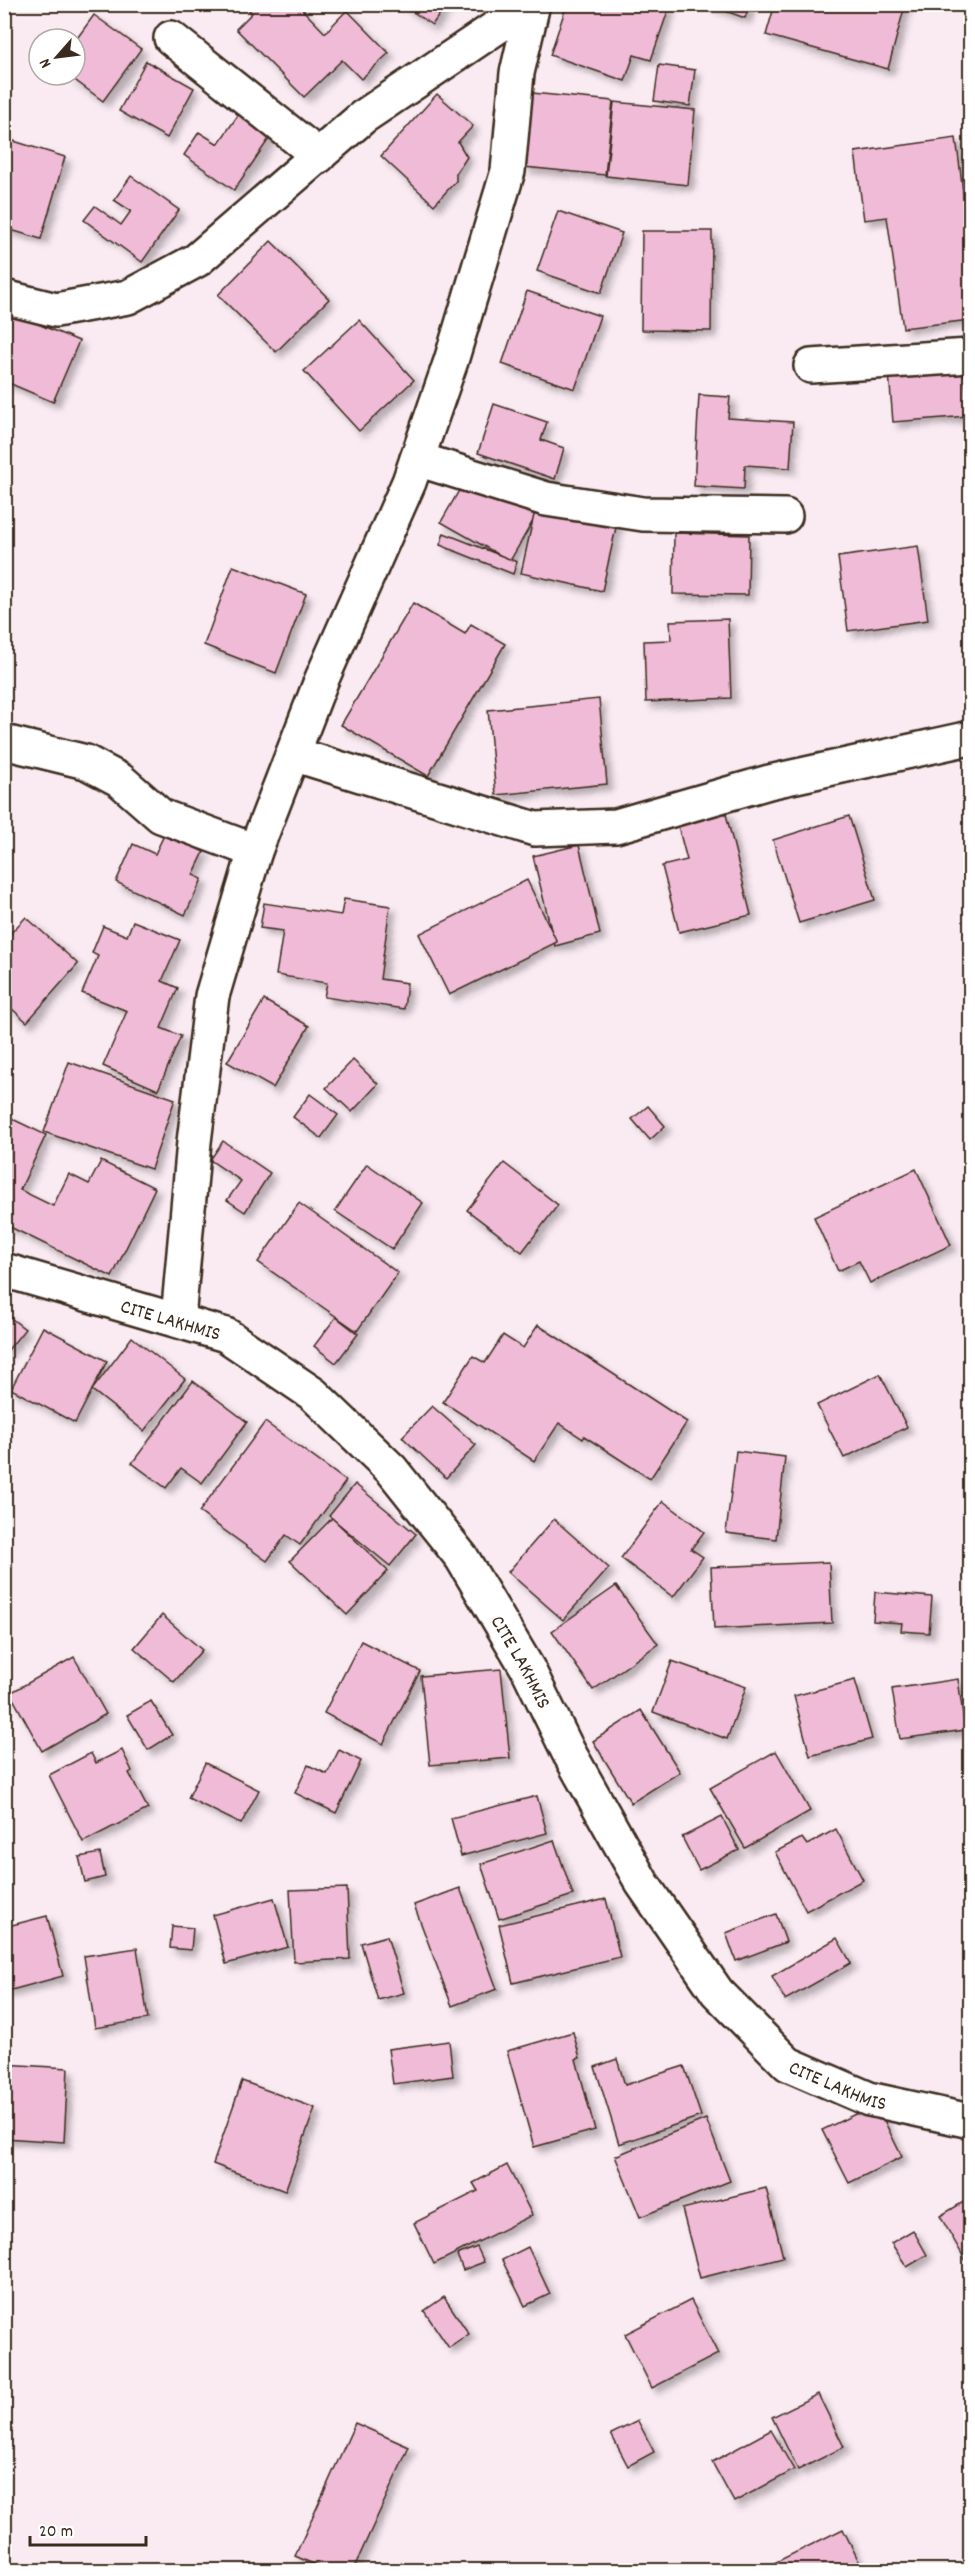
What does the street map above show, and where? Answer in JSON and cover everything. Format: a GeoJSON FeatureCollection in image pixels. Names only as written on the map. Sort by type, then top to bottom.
{"type":"FeatureCollection","features":[{"type":"Feature","properties":{"kind":"street"},"geometry":{"type":"LineString","coordinates":[[4,297],[56,310],[128,297],[197,260],[363,117],[532,4]]}},
{"type":"Feature","properties":{"kind":"street"},"geometry":{"type":"LineString","coordinates":[[178,1320],[194,1142],[212,996],[255,851],[321,681],[417,459],[451,361],[508,171],[517,73],[532,4]]}},
{"type":"Feature","properties":{"kind":"street"},"geometry":{"type":"LineString","coordinates":[[171,38],[319,156]]}},
{"type":"Feature","properties":{"kind":"street"},"geometry":{"type":"LineString","coordinates":[[810,366],[970,356]]}},
{"type":"Feature","properties":{"kind":"street"},"geometry":{"type":"LineString","coordinates":[[417,459],[546,499],[632,513],[785,516]]}},
{"type":"Feature","properties":{"kind":"street"},"geometry":{"type":"LineString","coordinates":[[293,754],[536,829],[616,826],[770,782],[970,738]]}},
{"type":"Feature","properties":{"kind":"street"},"geometry":{"type":"LineString","coordinates":[[4,742],[87,762],[120,780],[161,816],[255,851]]}},
{"type":"Feature","properties":{"kind":"street","name":"CITE LAKHMIS"},"geometry":{"type":"LineString","coordinates":[[4,1270],[226,1335],[313,1394],[392,1470],[462,1558],[528,1669],[568,1751],[642,1883],[717,1992],[788,2064],[868,2099],[970,2121]]}},
{"type":"Feature","properties":{"kind":"building"},"geometry":{"type":"Polygon","coordinates":[[[243,4],[297,4],[325,33],[347,10],[389,53],[361,79],[342,60],[304,97],[236,29],[252,13],[243,4]]]}},
{"type":"Feature","properties":{"kind":"building"},"geometry":{"type":"Polygon","coordinates":[[[402,4],[447,4],[432,25],[402,4]]]}},
{"type":"Feature","properties":{"kind":"building"},"geometry":{"type":"Polygon","coordinates":[[[567,4],[659,4],[669,8],[651,60],[634,55],[625,81],[550,55],[567,4]]]}},
{"type":"Feature","properties":{"kind":"building"},"geometry":{"type":"Polygon","coordinates":[[[706,4],[750,4],[745,18],[706,4]]]}},
{"type":"Feature","properties":{"kind":"building"},"geometry":{"type":"Polygon","coordinates":[[[775,4],[905,4],[888,69],[766,35],[775,4]]]}},
{"type":"Feature","properties":{"kind":"building"},"geometry":{"type":"Polygon","coordinates":[[[94,15],[141,49],[103,101],[84,87],[87,87],[85,27],[94,15]]]}},
{"type":"Feature","properties":{"kind":"building"},"geometry":{"type":"Polygon","coordinates":[[[146,61],[194,88],[167,138],[119,111],[146,61]]]}},
{"type":"Feature","properties":{"kind":"building"},"geometry":{"type":"Polygon","coordinates":[[[659,65],[695,70],[690,106],[654,101],[659,65]]]}},
{"type":"Feature","properties":{"kind":"building"},"geometry":{"type":"Polygon","coordinates":[[[532,93],[613,101],[605,175],[524,167],[532,93]]]}},
{"type":"Feature","properties":{"kind":"building"},"geometry":{"type":"Polygon","coordinates":[[[437,94],[473,126],[458,142],[467,157],[456,174],[456,181],[434,205],[381,156],[437,94]]]}},
{"type":"Feature","properties":{"kind":"building"},"geometry":{"type":"Polygon","coordinates":[[[614,102],[695,110],[688,185],[606,176],[614,102]]]}},
{"type":"Feature","properties":{"kind":"building"},"geometry":{"type":"Polygon","coordinates":[[[241,111],[273,133],[234,190],[184,155],[199,132],[218,144],[241,111]]]}},
{"type":"Feature","properties":{"kind":"building"},"geometry":{"type":"Polygon","coordinates":[[[4,138],[65,157],[41,239],[4,228],[4,138]]]}},
{"type":"Feature","properties":{"kind":"building"},"geometry":{"type":"Polygon","coordinates":[[[956,138],[970,245],[970,320],[903,328],[887,217],[864,220],[855,152],[956,138]]]}},
{"type":"Feature","properties":{"kind":"building"},"geometry":{"type":"Polygon","coordinates":[[[131,176],[179,210],[142,262],[84,220],[95,206],[121,225],[131,211],[114,200],[131,176]]]}},
{"type":"Feature","properties":{"kind":"building"},"geometry":{"type":"Polygon","coordinates":[[[558,211],[622,233],[601,293],[537,271],[558,211]]]}},
{"type":"Feature","properties":{"kind":"building"},"geometry":{"type":"Polygon","coordinates":[[[642,231],[712,231],[711,331],[641,330],[642,231]]]}},
{"type":"Feature","properties":{"kind":"building"},"geometry":{"type":"Polygon","coordinates":[[[271,241],[329,299],[276,352],[218,295],[271,241]]]}},
{"type":"Feature","properties":{"kind":"building"},"geometry":{"type":"Polygon","coordinates":[[[527,291],[600,316],[575,389],[502,364],[527,291]]]}},
{"type":"Feature","properties":{"kind":"building"},"geometry":{"type":"Polygon","coordinates":[[[4,310],[79,341],[53,402],[4,381],[4,310]]]}},
{"type":"Feature","properties":{"kind":"building"},"geometry":{"type":"Polygon","coordinates":[[[359,320],[414,380],[359,431],[304,371],[359,320]]]}},
{"type":"Feature","properties":{"kind":"building"},"geometry":{"type":"Polygon","coordinates":[[[964,367],[968,416],[893,422],[889,373],[964,367]]]}},
{"type":"Feature","properties":{"kind":"building"},"geometry":{"type":"Polygon","coordinates":[[[699,395],[730,397],[728,418],[793,422],[790,468],[745,465],[744,489],[694,486],[699,395]]]}},
{"type":"Feature","properties":{"kind":"building"},"geometry":{"type":"Polygon","coordinates":[[[494,404],[547,422],[541,440],[564,448],[555,479],[478,453],[494,404]]]}},
{"type":"Feature","properties":{"kind":"building"},"geometry":{"type":"Polygon","coordinates":[[[469,473],[538,512],[510,561],[441,522],[469,473]]]}},
{"type":"Feature","properties":{"kind":"building"},"geometry":{"type":"Polygon","coordinates":[[[536,506],[617,523],[602,591],[521,573],[536,506]]]}},
{"type":"Feature","properties":{"kind":"building"},"geometry":{"type":"Polygon","coordinates":[[[444,533],[517,562],[513,574],[440,545],[444,533]]]}},
{"type":"Feature","properties":{"kind":"building"},"geometry":{"type":"Polygon","coordinates":[[[674,533],[749,535],[748,595],[673,594],[674,533]]]}},
{"type":"Feature","properties":{"kind":"building"},"geometry":{"type":"Polygon","coordinates":[[[918,546],[928,620],[848,631],[838,557],[918,546]]]}},
{"type":"Feature","properties":{"kind":"building"},"geometry":{"type":"Polygon","coordinates":[[[233,566],[306,594],[276,673],[204,645],[233,566]]]}},
{"type":"Feature","properties":{"kind":"building"},"geometry":{"type":"Polygon","coordinates":[[[413,603],[465,634],[471,624],[505,644],[428,776],[341,725],[413,603]]]}},
{"type":"Feature","properties":{"kind":"building"},"geometry":{"type":"Polygon","coordinates":[[[728,619],[731,698],[646,702],[644,641],[671,640],[670,621],[728,619]]]}},
{"type":"Feature","properties":{"kind":"building"},"geometry":{"type":"Polygon","coordinates":[[[599,699],[607,784],[496,795],[488,710],[599,699]]]}},
{"type":"Feature","properties":{"kind":"building"},"geometry":{"type":"Polygon","coordinates":[[[725,810],[751,915],[679,932],[662,866],[687,860],[677,822],[725,810]]]}},
{"type":"Feature","properties":{"kind":"building"},"geometry":{"type":"Polygon","coordinates":[[[849,816],[875,900],[799,923],[773,840],[849,816]]]}},
{"type":"Feature","properties":{"kind":"building"},"geometry":{"type":"Polygon","coordinates":[[[165,833],[204,852],[193,875],[202,879],[185,915],[116,882],[133,844],[155,854],[165,833]]]}},
{"type":"Feature","properties":{"kind":"building"},"geometry":{"type":"Polygon","coordinates":[[[579,845],[600,934],[555,946],[533,856],[579,845]]]}},
{"type":"Feature","properties":{"kind":"building"},"geometry":{"type":"Polygon","coordinates":[[[527,880],[557,942],[449,995],[419,934],[527,880]]]}},
{"type":"Feature","properties":{"kind":"building"},"geometry":{"type":"Polygon","coordinates":[[[344,899],[390,906],[380,979],[407,983],[404,1009],[324,997],[327,983],[276,975],[283,931],[260,928],[264,903],[341,915],[344,899]]]}},
{"type":"Feature","properties":{"kind":"building"},"geometry":{"type":"Polygon","coordinates":[[[26,917],[78,964],[27,1022],[4,1002],[4,940],[26,917]]]}},
{"type":"Feature","properties":{"kind":"building"},"geometry":{"type":"Polygon","coordinates":[[[133,921],[180,940],[162,981],[178,988],[161,1028],[181,1036],[158,1090],[103,1066],[127,1011],[82,993],[98,956],[92,953],[103,926],[127,936],[133,921]]]}},
{"type":"Feature","properties":{"kind":"building"},"geometry":{"type":"Polygon","coordinates":[[[264,1000],[309,1026],[273,1088],[227,1062],[264,1000]]]}},
{"type":"Feature","properties":{"kind":"building"},"geometry":{"type":"Polygon","coordinates":[[[353,1060],[378,1084],[352,1112],[326,1088],[353,1060]]]}},
{"type":"Feature","properties":{"kind":"building"},"geometry":{"type":"Polygon","coordinates":[[[69,1062],[175,1099],[151,1169],[44,1132],[69,1062]]]}},
{"type":"Feature","properties":{"kind":"building"},"geometry":{"type":"Polygon","coordinates":[[[310,1094],[338,1115],[321,1138],[293,1117],[310,1094]]]}},
{"type":"Feature","properties":{"kind":"building"},"geometry":{"type":"Polygon","coordinates":[[[648,1106],[665,1126],[650,1140],[632,1119],[648,1106]]]}},
{"type":"Feature","properties":{"kind":"building"},"geometry":{"type":"Polygon","coordinates":[[[4,1115],[46,1135],[20,1190],[53,1206],[69,1174],[89,1184],[101,1161],[155,1188],[112,1277],[4,1224],[4,1115]]]}},
{"type":"Feature","properties":{"kind":"building"},"geometry":{"type":"Polygon","coordinates":[[[223,1141],[270,1173],[245,1212],[227,1200],[241,1181],[210,1160],[223,1141]]]}},
{"type":"Feature","properties":{"kind":"building"},"geometry":{"type":"Polygon","coordinates":[[[504,1163],[558,1205],[522,1252],[467,1210],[504,1163]]]}},
{"type":"Feature","properties":{"kind":"building"},"geometry":{"type":"Polygon","coordinates":[[[367,1164],[423,1203],[392,1249],[335,1211],[367,1164]]]}},
{"type":"Feature","properties":{"kind":"building"},"geometry":{"type":"Polygon","coordinates":[[[916,1169],[951,1245],[870,1283],[859,1261],[838,1271],[814,1217],[916,1169]]]}},
{"type":"Feature","properties":{"kind":"building"},"geometry":{"type":"Polygon","coordinates":[[[299,1203],[398,1273],[357,1331],[258,1262],[299,1203]]]}},
{"type":"Feature","properties":{"kind":"building"},"geometry":{"type":"Polygon","coordinates":[[[4,1313],[25,1329],[4,1355],[4,1313]]]}},
{"type":"Feature","properties":{"kind":"building"},"geometry":{"type":"Polygon","coordinates":[[[336,1317],[358,1334],[336,1363],[314,1346],[336,1317]]]}},
{"type":"Feature","properties":{"kind":"building"},"geometry":{"type":"Polygon","coordinates":[[[538,1325],[687,1422],[650,1479],[584,1436],[583,1439],[559,1423],[534,1461],[443,1402],[473,1356],[485,1363],[503,1335],[523,1348],[538,1325]]]}},
{"type":"Feature","properties":{"kind":"building"},"geometry":{"type":"Polygon","coordinates":[[[43,1327],[107,1361],[75,1423],[11,1389],[43,1327]]]}},
{"type":"Feature","properties":{"kind":"building"},"geometry":{"type":"Polygon","coordinates":[[[132,1337],[185,1379],[144,1431],[92,1390],[132,1337]]]}},
{"type":"Feature","properties":{"kind":"building"},"geometry":{"type":"Polygon","coordinates":[[[880,1374],[907,1427],[844,1458],[817,1405],[880,1374]]]}},
{"type":"Feature","properties":{"kind":"building"},"geometry":{"type":"Polygon","coordinates":[[[193,1381],[247,1422],[202,1483],[181,1468],[166,1488],[132,1463],[193,1381]]]}},
{"type":"Feature","properties":{"kind":"building"},"geometry":{"type":"Polygon","coordinates":[[[432,1406],[476,1445],[446,1478],[402,1437],[432,1406]]]}},
{"type":"Feature","properties":{"kind":"building"},"geometry":{"type":"Polygon","coordinates":[[[265,1422],[346,1481],[300,1545],[286,1535],[267,1561],[199,1512],[265,1422]]]}},
{"type":"Feature","properties":{"kind":"building"},"geometry":{"type":"Polygon","coordinates":[[[736,1451],[785,1457],[776,1539],[726,1533],[736,1451]]]}},
{"type":"Feature","properties":{"kind":"building"},"geometry":{"type":"Polygon","coordinates":[[[355,1484],[416,1534],[390,1566],[329,1516],[355,1484]]]}},
{"type":"Feature","properties":{"kind":"building"},"geometry":{"type":"Polygon","coordinates":[[[663,1501],[704,1532],[691,1549],[703,1557],[673,1597],[621,1558],[663,1501]]]}},
{"type":"Feature","properties":{"kind":"building"},"geometry":{"type":"Polygon","coordinates":[[[332,1518],[388,1571],[347,1615],[290,1561],[332,1518]]]}},
{"type":"Feature","properties":{"kind":"building"},"geometry":{"type":"Polygon","coordinates":[[[554,1519],[609,1568],[563,1620],[508,1572],[554,1519]]]}},
{"type":"Feature","properties":{"kind":"building"},"geometry":{"type":"Polygon","coordinates":[[[829,1562],[832,1623],[714,1629],[711,1567],[829,1562]]]}},
{"type":"Feature","properties":{"kind":"building"},"geometry":{"type":"Polygon","coordinates":[[[616,1586],[658,1644],[593,1690],[552,1631],[616,1586]]]}},
{"type":"Feature","properties":{"kind":"building"},"geometry":{"type":"Polygon","coordinates":[[[875,1592],[932,1597],[929,1633],[901,1631],[902,1623],[873,1621],[875,1592]]]}},
{"type":"Feature","properties":{"kind":"building"},"geometry":{"type":"Polygon","coordinates":[[[162,1615],[202,1650],[174,1682],[134,1648],[162,1615]]]}},
{"type":"Feature","properties":{"kind":"building"},"geometry":{"type":"Polygon","coordinates":[[[361,1641],[420,1671],[383,1744],[324,1713],[361,1641]]]}},
{"type":"Feature","properties":{"kind":"building"},"geometry":{"type":"Polygon","coordinates":[[[74,1657],[106,1714],[42,1751],[10,1693],[74,1657]]]}},
{"type":"Feature","properties":{"kind":"building"},"geometry":{"type":"Polygon","coordinates":[[[672,1661],[746,1687],[727,1739],[653,1712],[672,1661]]]}},
{"type":"Feature","properties":{"kind":"building"},"geometry":{"type":"Polygon","coordinates":[[[501,1669],[510,1758],[430,1765],[421,1676],[501,1669]]]}},
{"type":"Feature","properties":{"kind":"building"},"geometry":{"type":"Polygon","coordinates":[[[958,1679],[965,1730],[900,1739],[892,1689],[958,1679]]]}},
{"type":"Feature","properties":{"kind":"building"},"geometry":{"type":"Polygon","coordinates":[[[855,1680],[872,1739],[810,1756],[794,1696],[855,1680]]]}},
{"type":"Feature","properties":{"kind":"building"},"geometry":{"type":"Polygon","coordinates":[[[151,1701],[172,1735],[148,1750],[127,1715],[151,1701]]]}},
{"type":"Feature","properties":{"kind":"building"},"geometry":{"type":"Polygon","coordinates":[[[641,1710],[680,1772],[631,1803],[593,1741],[641,1710]]]}},
{"type":"Feature","properties":{"kind":"building"},"geometry":{"type":"Polygon","coordinates":[[[122,1750],[132,1771],[129,1773],[148,1809],[83,1842],[49,1775],[91,1753],[96,1763],[122,1750]]]}},
{"type":"Feature","properties":{"kind":"building"},"geometry":{"type":"Polygon","coordinates":[[[339,1750],[361,1761],[336,1813],[295,1793],[308,1765],[327,1774],[339,1750]]]}},
{"type":"Feature","properties":{"kind":"building"},"geometry":{"type":"Polygon","coordinates":[[[776,1751],[810,1811],[745,1848],[710,1788],[776,1751]]]}},
{"type":"Feature","properties":{"kind":"building"},"geometry":{"type":"Polygon","coordinates":[[[205,1763],[259,1790],[241,1824],[188,1798],[205,1763]]]}},
{"type":"Feature","properties":{"kind":"building"},"geometry":{"type":"Polygon","coordinates":[[[537,1796],[547,1833],[461,1856],[451,1818],[537,1796]]]}},
{"type":"Feature","properties":{"kind":"building"},"geometry":{"type":"Polygon","coordinates":[[[722,1817],[739,1850],[699,1870],[682,1837],[722,1817]]]}},
{"type":"Feature","properties":{"kind":"building"},"geometry":{"type":"Polygon","coordinates":[[[836,1829],[863,1880],[806,1911],[775,1852],[802,1838],[807,1845],[836,1829]]]}},
{"type":"Feature","properties":{"kind":"building"},"geometry":{"type":"Polygon","coordinates":[[[554,1840],[573,1895],[499,1919],[481,1864],[554,1840]]]}},
{"type":"Feature","properties":{"kind":"building"},"geometry":{"type":"Polygon","coordinates":[[[100,1853],[105,1877],[85,1882],[79,1857],[100,1853]]]}},
{"type":"Feature","properties":{"kind":"building"},"geometry":{"type":"Polygon","coordinates":[[[347,1888],[350,1959],[294,1962],[290,1890],[347,1888]]]}},
{"type":"Feature","properties":{"kind":"building"},"geometry":{"type":"Polygon","coordinates":[[[460,1888],[497,1989],[452,2006],[414,1905],[460,1888]]]}},
{"type":"Feature","properties":{"kind":"building"},"geometry":{"type":"Polygon","coordinates":[[[274,1898],[288,1947],[226,1964],[213,1915],[274,1898]]]}},
{"type":"Feature","properties":{"kind":"building"},"geometry":{"type":"Polygon","coordinates":[[[606,1899],[620,1957],[513,1983],[499,1925],[606,1899]]]}},
{"type":"Feature","properties":{"kind":"building"},"geometry":{"type":"Polygon","coordinates":[[[776,1914],[786,1942],[736,1961],[726,1933],[776,1914]]]}},
{"type":"Feature","properties":{"kind":"building"},"geometry":{"type":"Polygon","coordinates":[[[47,1916],[63,1976],[4,1992],[4,1927],[47,1916]]]}},
{"type":"Feature","properties":{"kind":"building"},"geometry":{"type":"Polygon","coordinates":[[[172,1926],[193,1928],[191,1950],[170,1948],[172,1926]]]}},
{"type":"Feature","properties":{"kind":"building"},"geometry":{"type":"Polygon","coordinates":[[[387,1936],[404,1993],[378,2000],[361,1943],[387,1936]]]}},
{"type":"Feature","properties":{"kind":"building"},"geometry":{"type":"Polygon","coordinates":[[[837,1938],[851,1963],[785,2000],[772,1976],[837,1938]]]}},
{"type":"Feature","properties":{"kind":"building"},"geometry":{"type":"Polygon","coordinates":[[[137,1948],[148,2019],[95,2028],[84,1956],[137,1948]]]}},
{"type":"Feature","properties":{"kind":"building"},"geometry":{"type":"Polygon","coordinates":[[[573,2032],[580,2058],[576,2059],[595,2130],[534,2147],[507,2051],[573,2032]]]}},
{"type":"Feature","properties":{"kind":"building"},"geometry":{"type":"Polygon","coordinates":[[[449,2041],[453,2076],[393,2084],[388,2049],[449,2041]]]}},
{"type":"Feature","properties":{"kind":"building"},"geometry":{"type":"Polygon","coordinates":[[[617,2059],[625,2085],[684,2066],[701,2116],[619,2144],[595,2067],[617,2059]]]}},
{"type":"Feature","properties":{"kind":"building"},"geometry":{"type":"Polygon","coordinates":[[[4,2064],[68,2068],[64,2142],[4,2138],[4,2064]]]}},
{"type":"Feature","properties":{"kind":"building"},"geometry":{"type":"Polygon","coordinates":[[[242,2081],[315,2108],[285,2191],[213,2164],[242,2081]]]}},
{"type":"Feature","properties":{"kind":"building"},"geometry":{"type":"Polygon","coordinates":[[[876,2104],[902,2157],[849,2183],[822,2130],[876,2104]]]}},
{"type":"Feature","properties":{"kind":"building"},"geometry":{"type":"Polygon","coordinates":[[[706,2119],[730,2181],[640,2217],[615,2156],[706,2119]]]}},
{"type":"Feature","properties":{"kind":"building"},"geometry":{"type":"Polygon","coordinates":[[[507,2165],[532,2215],[434,2264],[414,2223],[478,2191],[473,2183],[507,2165]]]}},
{"type":"Feature","properties":{"kind":"building"},"geometry":{"type":"Polygon","coordinates":[[[766,2188],[783,2257],[700,2278],[682,2209],[766,2188]]]}},
{"type":"Feature","properties":{"kind":"building"},"geometry":{"type":"Polygon","coordinates":[[[970,2198],[970,2268],[940,2216],[970,2198]]]}},
{"type":"Feature","properties":{"kind":"building"},"geometry":{"type":"Polygon","coordinates":[[[913,2230],[927,2255],[907,2267],[891,2243],[913,2230]]]}},
{"type":"Feature","properties":{"kind":"building"},"geometry":{"type":"Polygon","coordinates":[[[477,2247],[484,2262],[463,2270],[457,2255],[477,2247]]]}},
{"type":"Feature","properties":{"kind":"building"},"geometry":{"type":"Polygon","coordinates":[[[528,2247],[550,2294],[525,2306],[502,2260],[528,2247]]]}},
{"type":"Feature","properties":{"kind":"building"},"geometry":{"type":"Polygon","coordinates":[[[444,2297],[469,2334],[449,2348],[424,2311],[444,2297]]]}},
{"type":"Feature","properties":{"kind":"building"},"geometry":{"type":"Polygon","coordinates":[[[691,2300],[718,2354],[652,2388],[625,2334],[691,2300]]]}},
{"type":"Feature","properties":{"kind":"building"},"geometry":{"type":"Polygon","coordinates":[[[818,2394],[844,2447],[798,2470],[772,2417],[818,2394]]]}},
{"type":"Feature","properties":{"kind":"building"},"geometry":{"type":"Polygon","coordinates":[[[638,2421],[654,2452],[628,2466],[611,2434],[638,2421]]]}},
{"type":"Feature","properties":{"kind":"building"},"geometry":{"type":"Polygon","coordinates":[[[355,2423],[409,2447],[353,2570],[327,2570],[295,2556],[355,2423]]]}},
{"type":"Feature","properties":{"kind":"building"},"geometry":{"type":"Polygon","coordinates":[[[771,2430],[794,2470],[734,2502],[712,2462],[771,2430]]]}},
{"type":"Feature","properties":{"kind":"building"},"geometry":{"type":"Polygon","coordinates":[[[843,2529],[863,2570],[775,2570],[772,2564],[843,2529]]]}}]}
